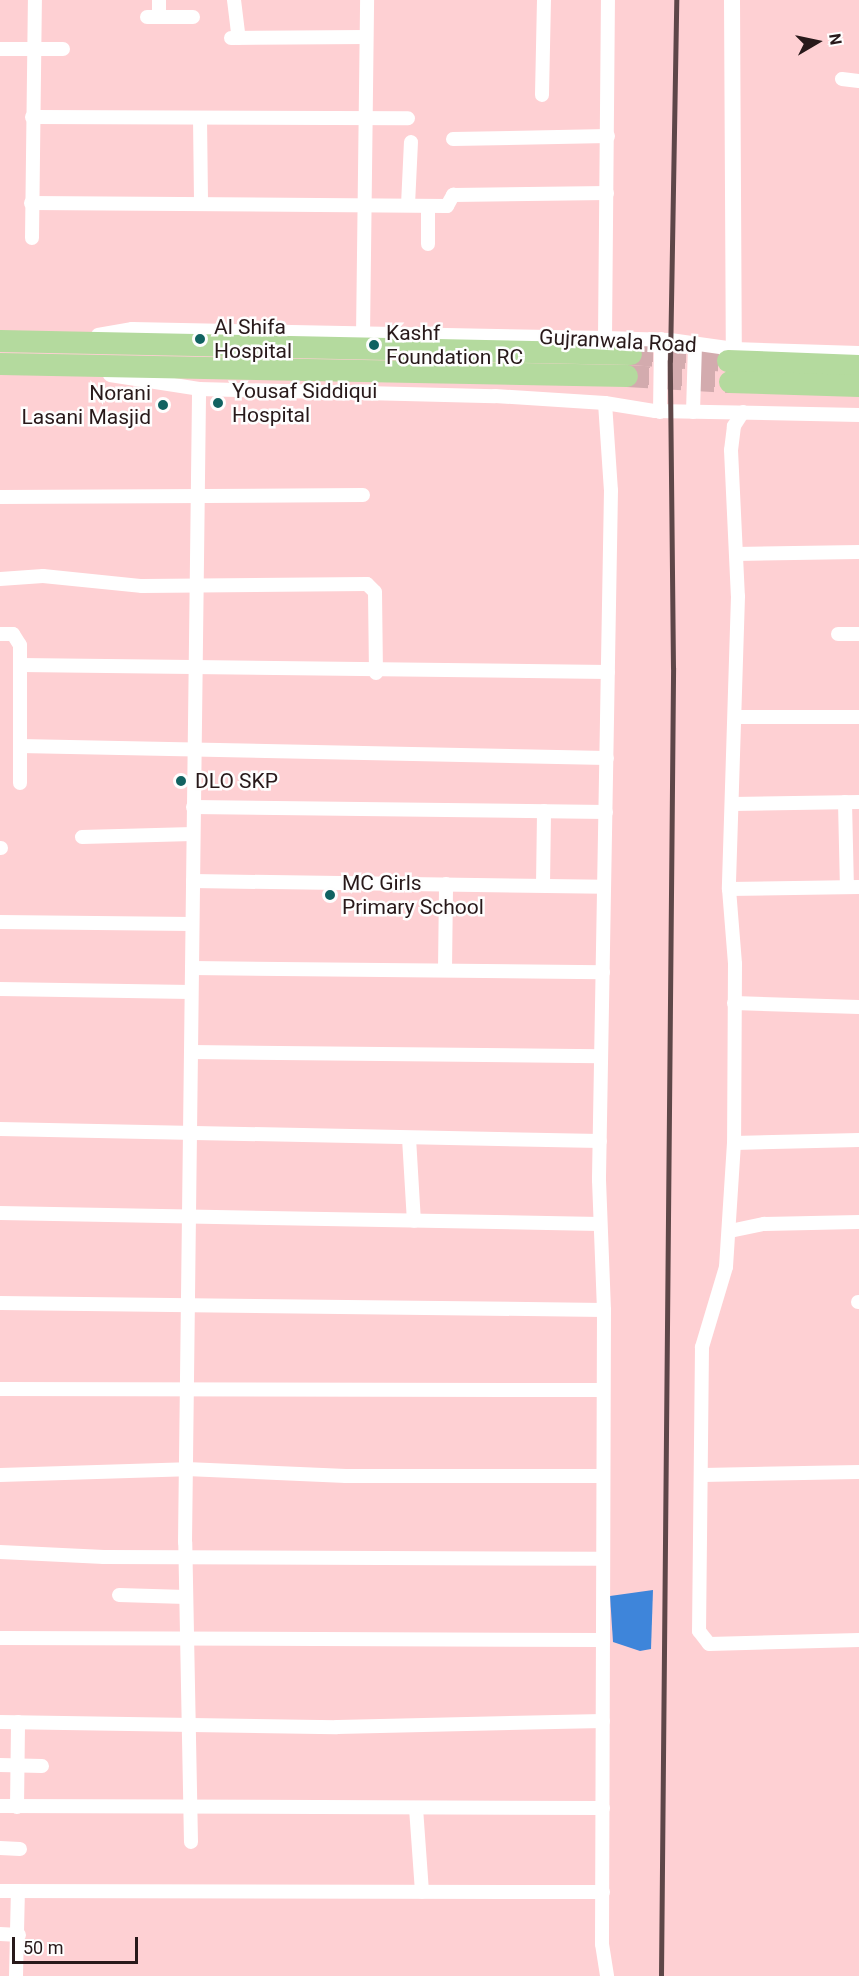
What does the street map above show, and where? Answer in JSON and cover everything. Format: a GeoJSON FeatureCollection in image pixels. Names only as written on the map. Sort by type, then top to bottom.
{"type":"FeatureCollection","features":[{"type":"Feature","properties":{"kind":"highway","name":"Gujranwala Road"},"geometry":{"type":"LineString","coordinates":[[0,341],[55,344],[631,354]]}},
{"type":"Feature","properties":{"kind":"highway","name":"Gujranwala Road"},"geometry":{"type":"LineString","coordinates":[[0,364],[627,376]]}},
{"type":"Feature","properties":{"kind":"highway","name":"Gujranwala Road"},"geometry":{"type":"LineString","coordinates":[[731,364],[859,366]]}},
{"type":"Feature","properties":{"kind":"highway","name":"Gujranwala Road"},"geometry":{"type":"LineString","coordinates":[[731,364],[859,386]]}},
{"type":"Feature","properties":{"kind":"street"},"geometry":{"type":"LineString","coordinates":[[32,238],[35,0]]}},
{"type":"Feature","properties":{"kind":"street"},"geometry":{"type":"LineString","coordinates":[[159,0],[153,17],[193,17]]}},
{"type":"Feature","properties":{"kind":"street"},"geometry":{"type":"LineString","coordinates":[[234,0],[235,38],[366,37]]}},
{"type":"Feature","properties":{"kind":"street"},"geometry":{"type":"LineString","coordinates":[[363,336],[367,0]]}},
{"type":"Feature","properties":{"kind":"street"},"geometry":{"type":"LineString","coordinates":[[542,95],[544,0]]}},
{"type":"Feature","properties":{"kind":"street"},"geometry":{"type":"LineString","coordinates":[[605,338],[608,0]]}},
{"type":"Feature","properties":{"kind":"street"},"geometry":{"type":"LineString","coordinates":[[731,364],[732,0]]}},
{"type":"Feature","properties":{"kind":"street"},"geometry":{"type":"LineString","coordinates":[[0,49],[63,49]]}},
{"type":"Feature","properties":{"kind":"street"},"geometry":{"type":"LineString","coordinates":[[842,79],[859,81]]}},
{"type":"Feature","properties":{"kind":"street"},"geometry":{"type":"LineString","coordinates":[[32,117],[408,118]]}},
{"type":"Feature","properties":{"kind":"street"},"geometry":{"type":"LineString","coordinates":[[200,118],[201,203]]}},
{"type":"Feature","properties":{"kind":"street"},"geometry":{"type":"LineString","coordinates":[[453,139],[608,136]]}},
{"type":"Feature","properties":{"kind":"street"},"geometry":{"type":"LineString","coordinates":[[408,205],[411,142]]}},
{"type":"Feature","properties":{"kind":"street"},"geometry":{"type":"LineString","coordinates":[[31,203],[449,206],[453,195],[607,193]]}},
{"type":"Feature","properties":{"kind":"street"},"geometry":{"type":"LineString","coordinates":[[428,206],[428,244]]}},
{"type":"Feature","properties":{"kind":"street","name":"Gujranwala Road"},"geometry":{"type":"LineString","coordinates":[[55,344],[132,329],[363,336],[661,339],[695,344],[731,364],[859,352]]}},
{"type":"Feature","properties":{"kind":"street"},"geometry":{"type":"LineString","coordinates":[[660,412],[661,339]]}},
{"type":"Feature","properties":{"kind":"street"},"geometry":{"type":"LineString","coordinates":[[693,412],[695,344]]}},
{"type":"Feature","properties":{"kind":"street","name":"Gujranwala Road"},"geometry":{"type":"LineString","coordinates":[[58,366],[199,389],[605,403],[660,412],[859,415]]}},
{"type":"Feature","properties":{"kind":"street"},"geometry":{"type":"LineString","coordinates":[[191,1842],[187,1726],[186,1469],[199,389]]}},
{"type":"Feature","properties":{"kind":"street"},"geometry":{"type":"LineString","coordinates":[[605,403],[611,490],[600,1224],[604,1310],[603,1892],[607,1976]]}},
{"type":"Feature","properties":{"kind":"street"},"geometry":{"type":"LineString","coordinates":[[743,412],[734,426],[731,450],[736,554],[736,717],[729,889],[734,1003],[734,1143],[726,1267],[702,1347],[703,1640],[709,1644],[859,1640]]}},
{"type":"Feature","properties":{"kind":"street"},"geometry":{"type":"LineString","coordinates":[[0,497],[197,499],[363,495]]}},
{"type":"Feature","properties":{"kind":"street"},"geometry":{"type":"LineString","coordinates":[[736,554],[859,552]]}},
{"type":"Feature","properties":{"kind":"street"},"geometry":{"type":"LineString","coordinates":[[0,579],[43,576],[142,586],[370,584],[375,596],[376,673]]}},
{"type":"Feature","properties":{"kind":"street"},"geometry":{"type":"LineString","coordinates":[[0,634],[18,638],[21,665],[20,783]]}},
{"type":"Feature","properties":{"kind":"street"},"geometry":{"type":"LineString","coordinates":[[838,634],[859,634]]}},
{"type":"Feature","properties":{"kind":"street"},"geometry":{"type":"LineString","coordinates":[[21,665],[195,666],[376,673],[608,672]]}},
{"type":"Feature","properties":{"kind":"street"},"geometry":{"type":"LineString","coordinates":[[736,717],[859,717]]}},
{"type":"Feature","properties":{"kind":"street"},"geometry":{"type":"LineString","coordinates":[[20,747],[607,758]]}},
{"type":"Feature","properties":{"kind":"street"},"geometry":{"type":"LineString","coordinates":[[729,889],[853,887],[852,802],[733,804]]}},
{"type":"Feature","properties":{"kind":"street"},"geometry":{"type":"LineString","coordinates":[[193,807],[606,812]]}},
{"type":"Feature","properties":{"kind":"street"},"geometry":{"type":"LineString","coordinates":[[543,885],[544,811]]}},
{"type":"Feature","properties":{"kind":"street"},"geometry":{"type":"LineString","coordinates":[[82,837],[193,834]]}},
{"type":"Feature","properties":{"kind":"street"},"geometry":{"type":"LineString","coordinates":[[193,881],[604,887]]}},
{"type":"Feature","properties":{"kind":"street"},"geometry":{"type":"LineString","coordinates":[[445,970],[446,884]]}},
{"type":"Feature","properties":{"kind":"street"},"geometry":{"type":"LineString","coordinates":[[0,922],[192,924]]}},
{"type":"Feature","properties":{"kind":"street"},"geometry":{"type":"LineString","coordinates":[[192,968],[603,972]]}},
{"type":"Feature","properties":{"kind":"street"},"geometry":{"type":"LineString","coordinates":[[0,989],[191,992]]}},
{"type":"Feature","properties":{"kind":"street"},"geometry":{"type":"LineString","coordinates":[[734,1003],[859,1007]]}},
{"type":"Feature","properties":{"kind":"street"},"geometry":{"type":"LineString","coordinates":[[191,1052],[601,1056]]}},
{"type":"Feature","properties":{"kind":"street"},"geometry":{"type":"LineString","coordinates":[[0,1129],[600,1141]]}},
{"type":"Feature","properties":{"kind":"street"},"geometry":{"type":"LineString","coordinates":[[409,1138],[414,1221]]}},
{"type":"Feature","properties":{"kind":"street"},"geometry":{"type":"LineString","coordinates":[[734,1143],[859,1140]]}},
{"type":"Feature","properties":{"kind":"street"},"geometry":{"type":"LineString","coordinates":[[0,1213],[600,1224]]}},
{"type":"Feature","properties":{"kind":"street"},"geometry":{"type":"LineString","coordinates":[[730,1231],[764,1224],[859,1222]]}},
{"type":"Feature","properties":{"kind":"street"},"geometry":{"type":"LineString","coordinates":[[0,1303],[604,1310]]}},
{"type":"Feature","properties":{"kind":"street"},"geometry":{"type":"LineString","coordinates":[[0,1389],[603,1390]]}},
{"type":"Feature","properties":{"kind":"street"},"geometry":{"type":"LineString","coordinates":[[0,1475],[186,1469],[346,1476],[602,1476]]}},
{"type":"Feature","properties":{"kind":"street"},"geometry":{"type":"LineString","coordinates":[[703,1475],[859,1472]]}},
{"type":"Feature","properties":{"kind":"street"},"geometry":{"type":"LineString","coordinates":[[0,1552],[602,1559]]}},
{"type":"Feature","properties":{"kind":"street"},"geometry":{"type":"LineString","coordinates":[[119,1595],[186,1597]]}},
{"type":"Feature","properties":{"kind":"street"},"geometry":{"type":"LineString","coordinates":[[0,1638],[186,1642],[603,1640]]}},
{"type":"Feature","properties":{"kind":"street"},"geometry":{"type":"LineString","coordinates":[[0,1722],[187,1726],[603,1721]]}},
{"type":"Feature","properties":{"kind":"street"},"geometry":{"type":"LineString","coordinates":[[17,1807],[18,1722]]}},
{"type":"Feature","properties":{"kind":"street"},"geometry":{"type":"LineString","coordinates":[[0,1765],[42,1766]]}},
{"type":"Feature","properties":{"kind":"street"},"geometry":{"type":"LineString","coordinates":[[0,1806],[603,1808]]}},
{"type":"Feature","properties":{"kind":"street"},"geometry":{"type":"LineString","coordinates":[[416,1808],[422,1892]]}},
{"type":"Feature","properties":{"kind":"street"},"geometry":{"type":"LineString","coordinates":[[0,1848],[20,1849]]}},
{"type":"Feature","properties":{"kind":"street"},"geometry":{"type":"LineString","coordinates":[[0,1891],[603,1892]]}},
{"type":"Feature","properties":{"kind":"street"},"geometry":{"type":"LineString","coordinates":[[16,1976],[18,1891]]}},
{"type":"Feature","properties":{"kind":"street"},"geometry":{"type":"LineString","coordinates":[[0,1934],[18,1935]]}},
{"type":"Feature","properties":{"kind":"water"},"geometry":{"type":"Polygon","coordinates":[[[653,1590],[651,1649],[640,1651],[613,1642],[610,1596],[653,1590]]]}},
{"type":"Feature","properties":{"kind":"tunnel"},"geometry":{"type":"LineString","coordinates":[[631,354],[728,361]]}},
{"type":"Feature","properties":{"kind":"tunnel"},"geometry":{"type":"LineString","coordinates":[[627,376],[730,382]]}},
{"type":"Feature","properties":{"kind":"railway"},"geometry":{"type":"LineString","coordinates":[[661,1976],[673,668],[670,361],[676,0]]}},
{"type":"Feature","properties":{"kind":"place","name":"Al Shifa Hospital"},"geometry":{"type":"Point","coordinates":[200,339]}},
{"type":"Feature","properties":{"kind":"place","name":"Kashf Foundation RC"},"geometry":{"type":"Point","coordinates":[374,345]}},
{"type":"Feature","properties":{"kind":"place","name":"Yousaf Siddiqui Hospital"},"geometry":{"type":"Point","coordinates":[218,403]}},
{"type":"Feature","properties":{"kind":"place","name":"Norani Lasani Masjid"},"geometry":{"type":"Point","coordinates":[163,405]}},
{"type":"Feature","properties":{"kind":"place","name":"DLO SKP"},"geometry":{"type":"Point","coordinates":[181,781]}},
{"type":"Feature","properties":{"kind":"place","name":"MC Girls Primary School"},"geometry":{"type":"Point","coordinates":[330,895]}}]}
